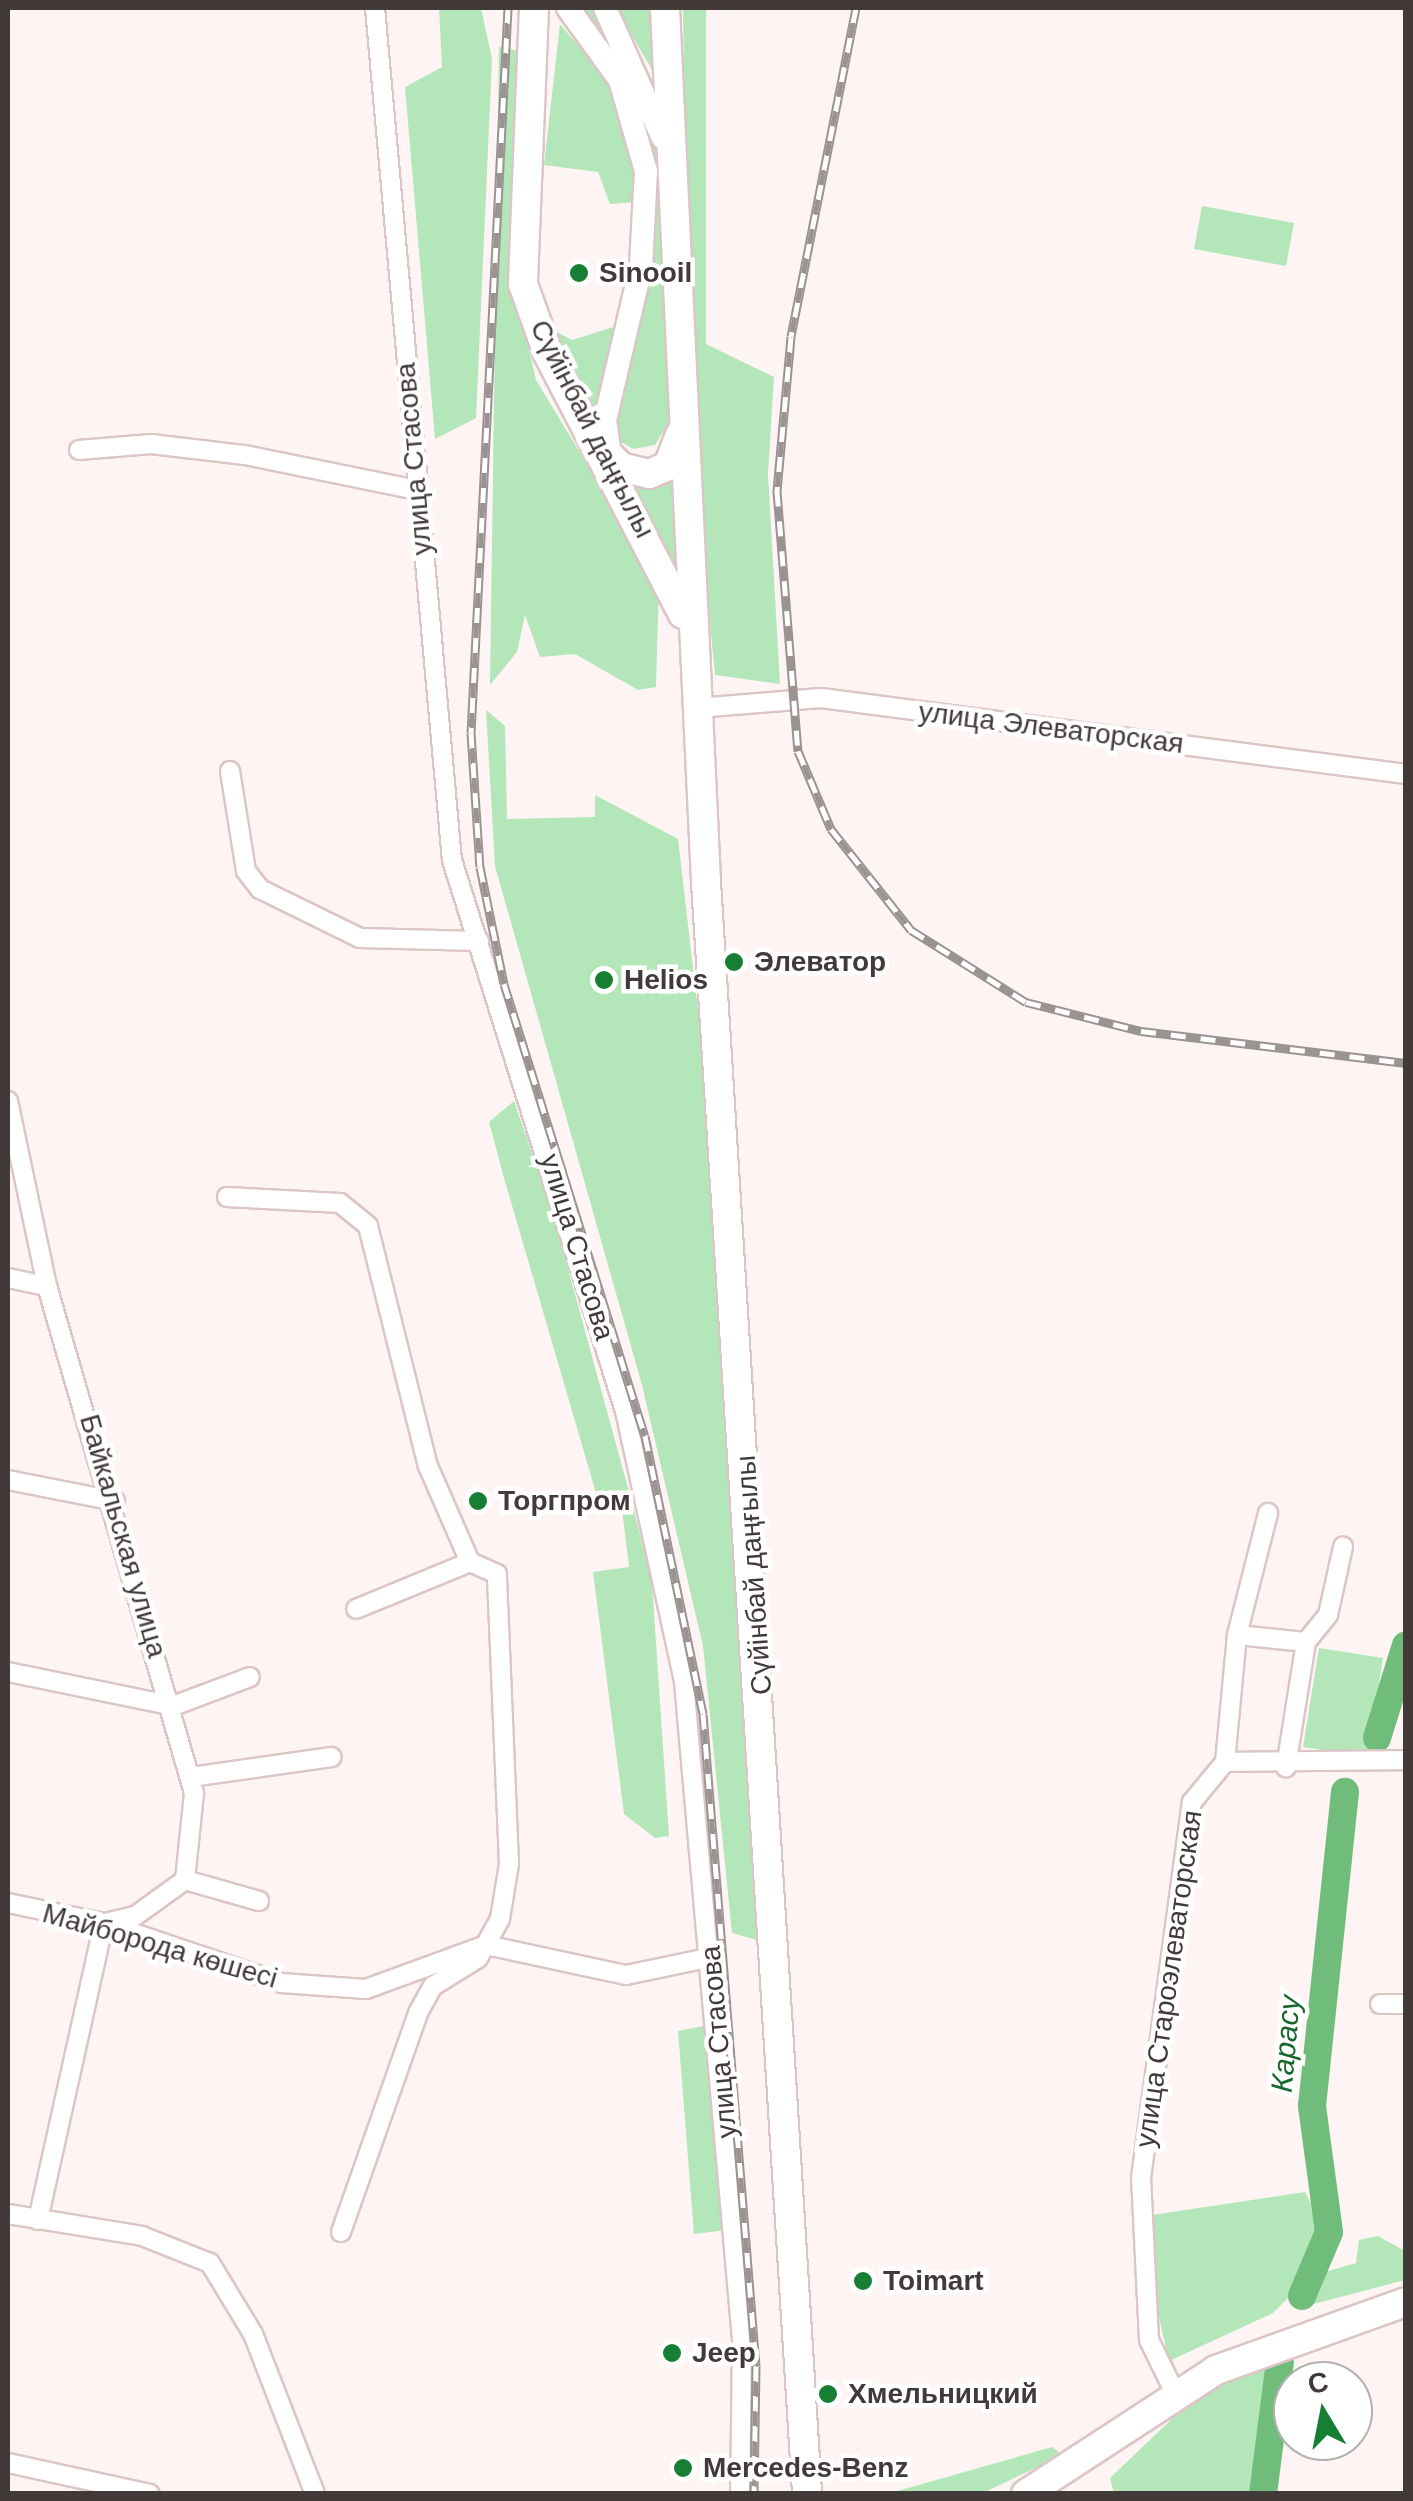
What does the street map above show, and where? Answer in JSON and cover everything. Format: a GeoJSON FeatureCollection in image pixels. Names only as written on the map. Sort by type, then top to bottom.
{"type":"FeatureCollection","features":[{"type":"Feature","properties":{"kind":"main road"},"geometry":{"type":"LineString","coordinates":[[568,8],[628,98],[647,218],[607,406],[609,456],[618,492]]}},
{"type":"Feature","properties":{"kind":"main road"},"geometry":{"type":"LineString","coordinates":[[605,8],[656,110],[672,191]]}},
{"type":"Feature","properties":{"kind":"main road","name":"Сүйінбай даңғылы"},"geometry":{"type":"LineString","coordinates":[[665,8],[696,708],[810,2491]]}},
{"type":"Feature","properties":{"kind":"main road","name":"Сүйінбай даңғылы"},"geometry":{"type":"LineString","coordinates":[[533,21],[523,284],[588,432],[618,492],[671,580],[694,664]]}},
{"type":"Feature","properties":{"kind":"main road"},"geometry":{"type":"LineString","coordinates":[[588,432],[609,456],[635,473],[661,471],[676,454],[682,419]]}},
{"type":"Feature","properties":{"kind":"main road"},"geometry":{"type":"LineString","coordinates":[[1026,2494],[1176,2392],[1268,2346],[1406,2302]]}},
{"type":"Feature","properties":{"kind":"main road"},"geometry":{"type":"LineString","coordinates":[[1002,2494],[1055,2474]]}},
{"type":"Feature","properties":{"kind":"street","name":"улица Стасова"},"geometry":{"type":"LineString","coordinates":[[376,8],[452,860],[566,1202],[653,1523],[684,1682],[712,1957],[742,2340],[740,2494]]}},
{"type":"Feature","properties":{"kind":"street"},"geometry":{"type":"LineString","coordinates":[[79,450],[151,444],[226,452],[417,490]]}},
{"type":"Feature","properties":{"kind":"street","name":"улица Элеваторская"},"geometry":{"type":"LineString","coordinates":[[696,708],[822,698],[1406,774]]}},
{"type":"Feature","properties":{"kind":"street"},"geometry":{"type":"LineString","coordinates":[[230,772],[246,871],[260,889],[360,938],[479,941]]}},
{"type":"Feature","properties":{"kind":"street","name":"Байкальская улица"},"geometry":{"type":"LineString","coordinates":[[9,1101],[47,1286],[114,1501],[191,1778],[196,1834],[185,1880]]}},
{"type":"Feature","properties":{"kind":"street"},"geometry":{"type":"LineString","coordinates":[[226,1198],[340,1203],[368,1226],[428,1466],[470,1562],[496,1574],[508,1844],[500,1920],[486,1945],[432,1986],[342,2232]]}},
{"type":"Feature","properties":{"kind":"street"},"geometry":{"type":"LineString","coordinates":[[8,1278],[47,1286]]}},
{"type":"Feature","properties":{"kind":"street"},"geometry":{"type":"LineString","coordinates":[[8,1480],[114,1501]]}},
{"type":"Feature","properties":{"kind":"street"},"geometry":{"type":"LineString","coordinates":[[1268,1513],[1237,1635],[1224,1762],[1286,1767],[1406,1760]]}},
{"type":"Feature","properties":{"kind":"street"},"geometry":{"type":"LineString","coordinates":[[1286,1767],[1306,1642],[1328,1615],[1343,1547]]}},
{"type":"Feature","properties":{"kind":"street"},"geometry":{"type":"LineString","coordinates":[[356,1610],[470,1562]]}},
{"type":"Feature","properties":{"kind":"street"},"geometry":{"type":"LineString","coordinates":[[1237,1635],[1306,1642]]}},
{"type":"Feature","properties":{"kind":"street"},"geometry":{"type":"LineString","coordinates":[[8,1672],[173,1706],[250,1677]]}},
{"type":"Feature","properties":{"kind":"street"},"geometry":{"type":"LineString","coordinates":[[191,1778],[332,1757]]}},
{"type":"Feature","properties":{"kind":"street","name":"улица Староэлеваторская"},"geometry":{"type":"LineString","coordinates":[[1176,2392],[1149,2340],[1141,2178],[1192,1802],[1224,1762]]}},
{"type":"Feature","properties":{"kind":"street"},"geometry":{"type":"LineString","coordinates":[[38,2220],[104,1923],[135,1916],[185,1880],[260,1901]]}},
{"type":"Feature","properties":{"kind":"street","name":"Майборода көшесі"},"geometry":{"type":"LineString","coordinates":[[8,1903],[104,1923],[280,1983],[366,1989],[486,1945]]}},
{"type":"Feature","properties":{"kind":"street"},"geometry":{"type":"LineString","coordinates":[[486,1945],[626,1975],[712,1957]]}},
{"type":"Feature","properties":{"kind":"street"},"geometry":{"type":"LineString","coordinates":[[1380,2004],[1406,2004]]}},
{"type":"Feature","properties":{"kind":"street"},"geometry":{"type":"LineString","coordinates":[[8,2214],[142,2236],[210,2262],[254,2334],[315,2494]]}},
{"type":"Feature","properties":{"kind":"street"},"geometry":{"type":"LineString","coordinates":[[8,2463],[150,2494]]}},
{"type":"Feature","properties":{"kind":"green space"},"geometry":{"type":"Polygon","coordinates":[[[439,8],[481,8],[492,59],[476,418],[435,439],[405,87],[442,67],[439,8]]]}},
{"type":"Feature","properties":{"kind":"green space"},"geometry":{"type":"Polygon","coordinates":[[[581,8],[594,8],[613,36],[647,113],[657,154],[670,420],[655,445],[633,449],[616,439],[612,408],[655,246],[652,154],[629,79],[581,8]]]}},
{"type":"Feature","properties":{"kind":"green space"},"geometry":{"type":"Polygon","coordinates":[[[616,8],[657,8],[662,90],[651,68],[616,8]]]}},
{"type":"Feature","properties":{"kind":"green space"},"geometry":{"type":"Polygon","coordinates":[[[683,8],[706,8],[706,344],[774,377],[768,474],[780,684],[715,675],[688,392],[683,8]]]}},
{"type":"Feature","properties":{"kind":"green space"},"geometry":{"type":"Polygon","coordinates":[[[560,24],[612,86],[633,144],[635,202],[610,204],[598,172],[544,165],[560,24]]]}},
{"type":"Feature","properties":{"kind":"green space"},"geometry":{"type":"Polygon","coordinates":[[[499,47],[524,52],[521,314],[536,380],[659,583],[656,687],[638,690],[575,654],[540,657],[525,615],[517,652],[490,685],[499,47]]]}},
{"type":"Feature","properties":{"kind":"green space"},"geometry":{"type":"Polygon","coordinates":[[[1202,206],[1294,223],[1286,266],[1194,249],[1202,206]]]}},
{"type":"Feature","properties":{"kind":"green space"},"geometry":{"type":"Polygon","coordinates":[[[623,324],[602,382],[595,433],[544,325],[572,340],[623,324]]]}},
{"type":"Feature","properties":{"kind":"green space"},"geometry":{"type":"Polygon","coordinates":[[[679,463],[685,584],[633,483],[670,481],[679,463]]]}},
{"type":"Feature","properties":{"kind":"green space"},"geometry":{"type":"Polygon","coordinates":[[[486,710],[505,726],[507,819],[595,817],[595,795],[678,839],[703,1053],[764,1942],[732,1933],[703,1646],[642,1385],[495,866],[486,710]]]}},
{"type":"Feature","properties":{"kind":"green space"},"geometry":{"type":"Polygon","coordinates":[[[514,1101],[553,1214],[631,1499],[596,1493],[489,1122],[514,1101]]]}},
{"type":"Feature","properties":{"kind":"green space"},"geometry":{"type":"Polygon","coordinates":[[[631,1499],[652,1583],[669,1836],[655,1838],[624,1814],[593,1572],[629,1567],[622,1509],[631,1499]]]}},
{"type":"Feature","properties":{"kind":"green space"},"geometry":{"type":"Polygon","coordinates":[[[1319,1648],[1383,1658],[1367,1757],[1303,1747],[1319,1648]]]}},
{"type":"Feature","properties":{"kind":"green space"},"geometry":{"type":"Polygon","coordinates":[[[708,2025],[727,2230],[694,2234],[678,2031],[708,2025]]]}},
{"type":"Feature","properties":{"kind":"green space"},"geometry":{"type":"Polygon","coordinates":[[[1305,2192],[1324,2228],[1294,2292],[1273,2313],[1169,2361],[1154,2295],[1152,2215],[1305,2192]]]}},
{"type":"Feature","properties":{"kind":"green space"},"geometry":{"type":"Polygon","coordinates":[[[1378,2236],[1405,2251],[1405,2280],[1310,2305],[1318,2274],[1356,2263],[1359,2240],[1378,2236]]]}},
{"type":"Feature","properties":{"kind":"green space"},"geometry":{"type":"Polygon","coordinates":[[[1268,2362],[1250,2493],[1114,2493],[1110,2478],[1176,2415],[1222,2380],[1268,2362]]]}},
{"type":"Feature","properties":{"kind":"green space"},"geometry":{"type":"Polygon","coordinates":[[[1052,2447],[1063,2455],[987,2491],[887,2494],[1052,2447]]]}},
{"type":"Feature","properties":{"kind":"waterway"},"geometry":{"type":"LineString","coordinates":[[1377,1738],[1406,1645]]}},
{"type":"Feature","properties":{"kind":"waterway","name":"Карасу"},"geometry":{"type":"LineString","coordinates":[[1302,2296],[1329,2232],[1312,2106],[1345,1792]]}},
{"type":"Feature","properties":{"kind":"waterway","name":"Карасу"},"geometry":{"type":"LineString","coordinates":[[1263,2494],[1273,2416]]}},
{"type":"Feature","properties":{"kind":"railway"},"geometry":{"type":"LineString","coordinates":[[508,8],[471,733],[480,867],[504,984],[645,1436],[703,1714],[756,2366],[754,2494]]}},
{"type":"Feature","properties":{"kind":"railway"},"geometry":{"type":"LineString","coordinates":[[856,8],[791,337],[777,491],[798,751],[831,829],[911,930],[1026,1002],[1141,1031],[1406,1063]]}},
{"type":"Feature","properties":{"kind":"place","name":"Sinooil"},"geometry":{"type":"Point","coordinates":[579,273]}},
{"type":"Feature","properties":{"kind":"place","name":"Элеватор"},"geometry":{"type":"Point","coordinates":[734,962]}},
{"type":"Feature","properties":{"kind":"place","name":"Helios"},"geometry":{"type":"Point","coordinates":[604,980]}},
{"type":"Feature","properties":{"kind":"place","name":"Торгпром"},"geometry":{"type":"Point","coordinates":[478,1501]}},
{"type":"Feature","properties":{"kind":"place","name":"Toimart"},"geometry":{"type":"Point","coordinates":[863,2281]}},
{"type":"Feature","properties":{"kind":"place","name":"Jeep"},"geometry":{"type":"Point","coordinates":[672,2353]}},
{"type":"Feature","properties":{"kind":"place","name":"Хмельницкий"},"geometry":{"type":"Point","coordinates":[828,2394]}},
{"type":"Feature","properties":{"kind":"place","name":"Mercedes-Benz"},"geometry":{"type":"Point","coordinates":[683,2468]}}]}
